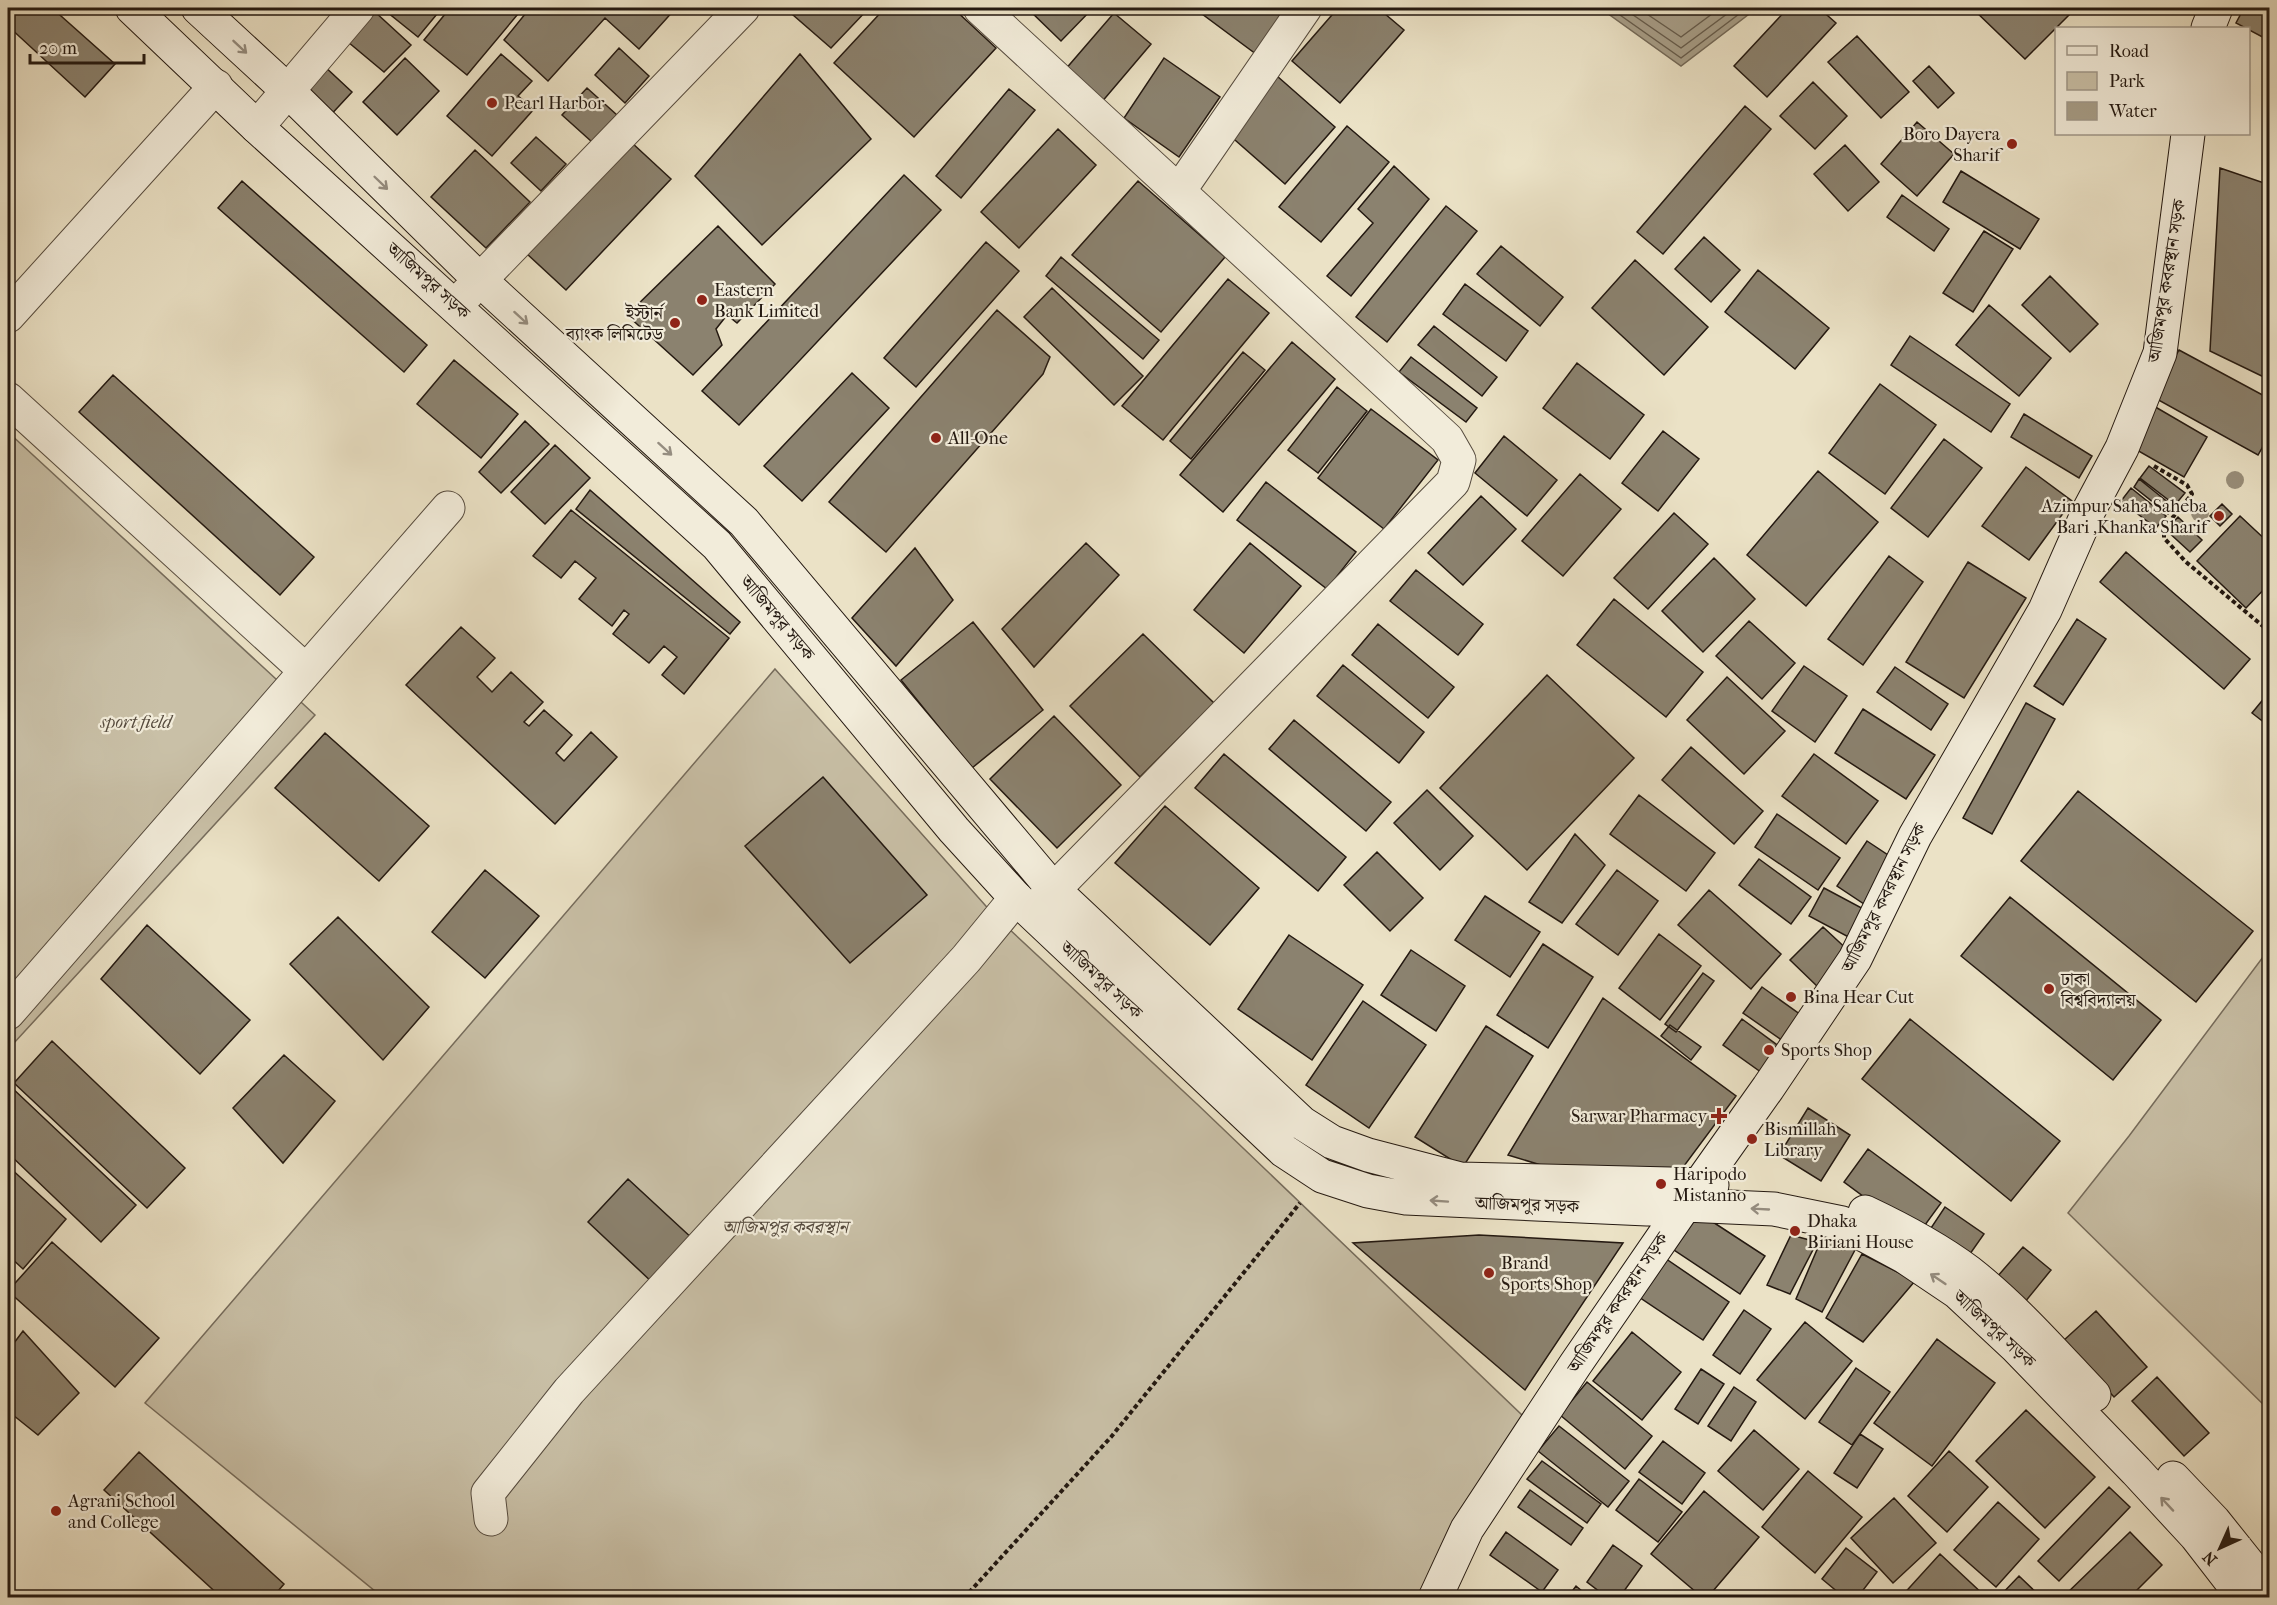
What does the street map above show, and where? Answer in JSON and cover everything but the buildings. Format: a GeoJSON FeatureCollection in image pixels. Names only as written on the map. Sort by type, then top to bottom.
{"type":"FeatureCollection","features":[{"type":"Feature","properties":{"kind":"street","name":"আজিমপুর সড়ক"},"geometry":{"type":"LineString","coordinates":[[132,8],[257,127],[717,545],[954,830],[1023,906],[1284,1151],[1322,1176],[1368,1191],[1406,1198],[1647,1209],[1692,1195],[1776,1188],[1849,1204],[1914,1236],[1969,1273],[2032,1331],[2214,1521],[2270,1590]]}},
{"type":"Feature","properties":{"kind":"street","name":"আজিমপুর সড়ক"},"geometry":{"type":"LineString","coordinates":[[198,8],[288,92],[480,280],[744,522],[1054,890],[1302,1123],[1332,1142],[1368,1155],[1460,1179],[1692,1195],[1842,1223],[1905,1257],[1957,1292],[2017,1348],[2136,1471],[2196,1536],[2244,1598]]}},
{"type":"Feature","properties":{"kind":"street"},"geometry":{"type":"LineString","coordinates":[[257,127],[358,8]]}},
{"type":"Feature","properties":{"kind":"street"},"geometry":{"type":"LineString","coordinates":[[455,306],[743,8]]}},
{"type":"Feature","properties":{"kind":"street"},"geometry":{"type":"LineString","coordinates":[[491,1519],[488,1494],[569,1391],[966,959],[1023,906],[1054,890],[1453,482],[1459,460],[1447,439],[980,8]]}},
{"type":"Feature","properties":{"kind":"street"},"geometry":{"type":"LineString","coordinates":[[1179,191],[1305,8]]}},
{"type":"Feature","properties":{"kind":"street"},"geometry":{"type":"LineString","coordinates":[[2208,27],[2216,8]]}},
{"type":"Feature","properties":{"kind":"street"},"geometry":{"type":"LineString","coordinates":[[8,316],[216,86]]}},
{"type":"Feature","properties":{"kind":"street","name":"আজিমপুর কবরস্থান সড়ক"},"geometry":{"type":"LineString","coordinates":[[1435,1598],[1467,1529],[1575,1365],[1855,959],[1915,836],[2045,610],[2089,510],[2122,448],[2160,353],[2188,135]]}},
{"type":"Feature","properties":{"kind":"street"},"geometry":{"type":"LineString","coordinates":[[8,399],[306,670]]}},
{"type":"Feature","properties":{"kind":"street"},"geometry":{"type":"LineString","coordinates":[[8,1013],[448,508]]}},
{"type":"Feature","properties":{"kind":"path"},"geometry":{"type":"LineString","coordinates":[[2122,448],[2190,488],[2192,494],[2164,528],[2164,538],[2186,562],[2270,632]]}},
{"type":"Feature","properties":{"kind":"path"},"geometry":{"type":"LineString","coordinates":[[964,1598],[1111,1437],[1322,1176]]}},
{"type":"Feature","properties":{"kind":"green space","name":"sport field"},"geometry":{"type":"Polygon","coordinates":[[[8,432],[315,715],[14,1043],[8,1037],[8,432]]]}},
{"type":"Feature","properties":{"kind":"green space","name":"আজিমপুর কবরস্থান"},"geometry":{"type":"Polygon","coordinates":[[[775,669],[993,914],[1197,1104],[1524,1417],[1421,1597],[372,1598],[376,1592],[145,1403],[775,669]]]}},
{"type":"Feature","properties":{"kind":"green space"},"geometry":{"type":"Polygon","coordinates":[[[2269,949],[2269,1410],[2068,1213],[2129,1136],[2269,949]]]}},
{"type":"Feature","properties":{"kind":"water"},"geometry":{"type":"Polygon","coordinates":[[[1600,8],[1757,8],[1681,66],[1600,8]]]}},
{"type":"Feature","properties":{"kind":"place","name":"Pearl Harbor"},"geometry":{"type":"Point","coordinates":[492,103]}},
{"type":"Feature","properties":{"kind":"place","name":"Boro Dayera Sharif"},"geometry":{"type":"Point","coordinates":[2012,144]}},
{"type":"Feature","properties":{"kind":"place","name":"Eastern Bank Limited"},"geometry":{"type":"Point","coordinates":[702,300]}},
{"type":"Feature","properties":{"kind":"place","name":"ইস্টার্ন ব্যাংক লিমিটেড"},"geometry":{"type":"Point","coordinates":[675,323]}},
{"type":"Feature","properties":{"kind":"place","name":"All-One"},"geometry":{"type":"Point","coordinates":[936,438]}},
{"type":"Feature","properties":{"kind":"place","name":"Azimpur Saha Saheba Bari ,Khanka Sharif"},"geometry":{"type":"Point","coordinates":[2219,516]}},
{"type":"Feature","properties":{"kind":"place","name":"ঢাকা বিশ্ববিদ্যালয়"},"geometry":{"type":"Point","coordinates":[2049,989]}},
{"type":"Feature","properties":{"kind":"place","name":"Bina Hear Cut"},"geometry":{"type":"Point","coordinates":[1791,997]}},
{"type":"Feature","properties":{"kind":"place","name":"Sports Shop"},"geometry":{"type":"Point","coordinates":[1769,1050]}},
{"type":"Feature","properties":{"kind":"place","name":"Sarwar Pharmacy"},"geometry":{"type":"Point","coordinates":[1719,1116]}},
{"type":"Feature","properties":{"kind":"place","name":"Bismillah Library"},"geometry":{"type":"Point","coordinates":[1752,1139]}},
{"type":"Feature","properties":{"kind":"place","name":"Haripodo Mistanno"},"geometry":{"type":"Point","coordinates":[1661,1184]}},
{"type":"Feature","properties":{"kind":"place","name":"Dhaka Biriani House"},"geometry":{"type":"Point","coordinates":[1795,1231]}},
{"type":"Feature","properties":{"kind":"place","name":"Brand Sports Shop"},"geometry":{"type":"Point","coordinates":[1489,1273]}},
{"type":"Feature","properties":{"kind":"place","name":"Agrani School and College"},"geometry":{"type":"Point","coordinates":[56,1511]}}]}
